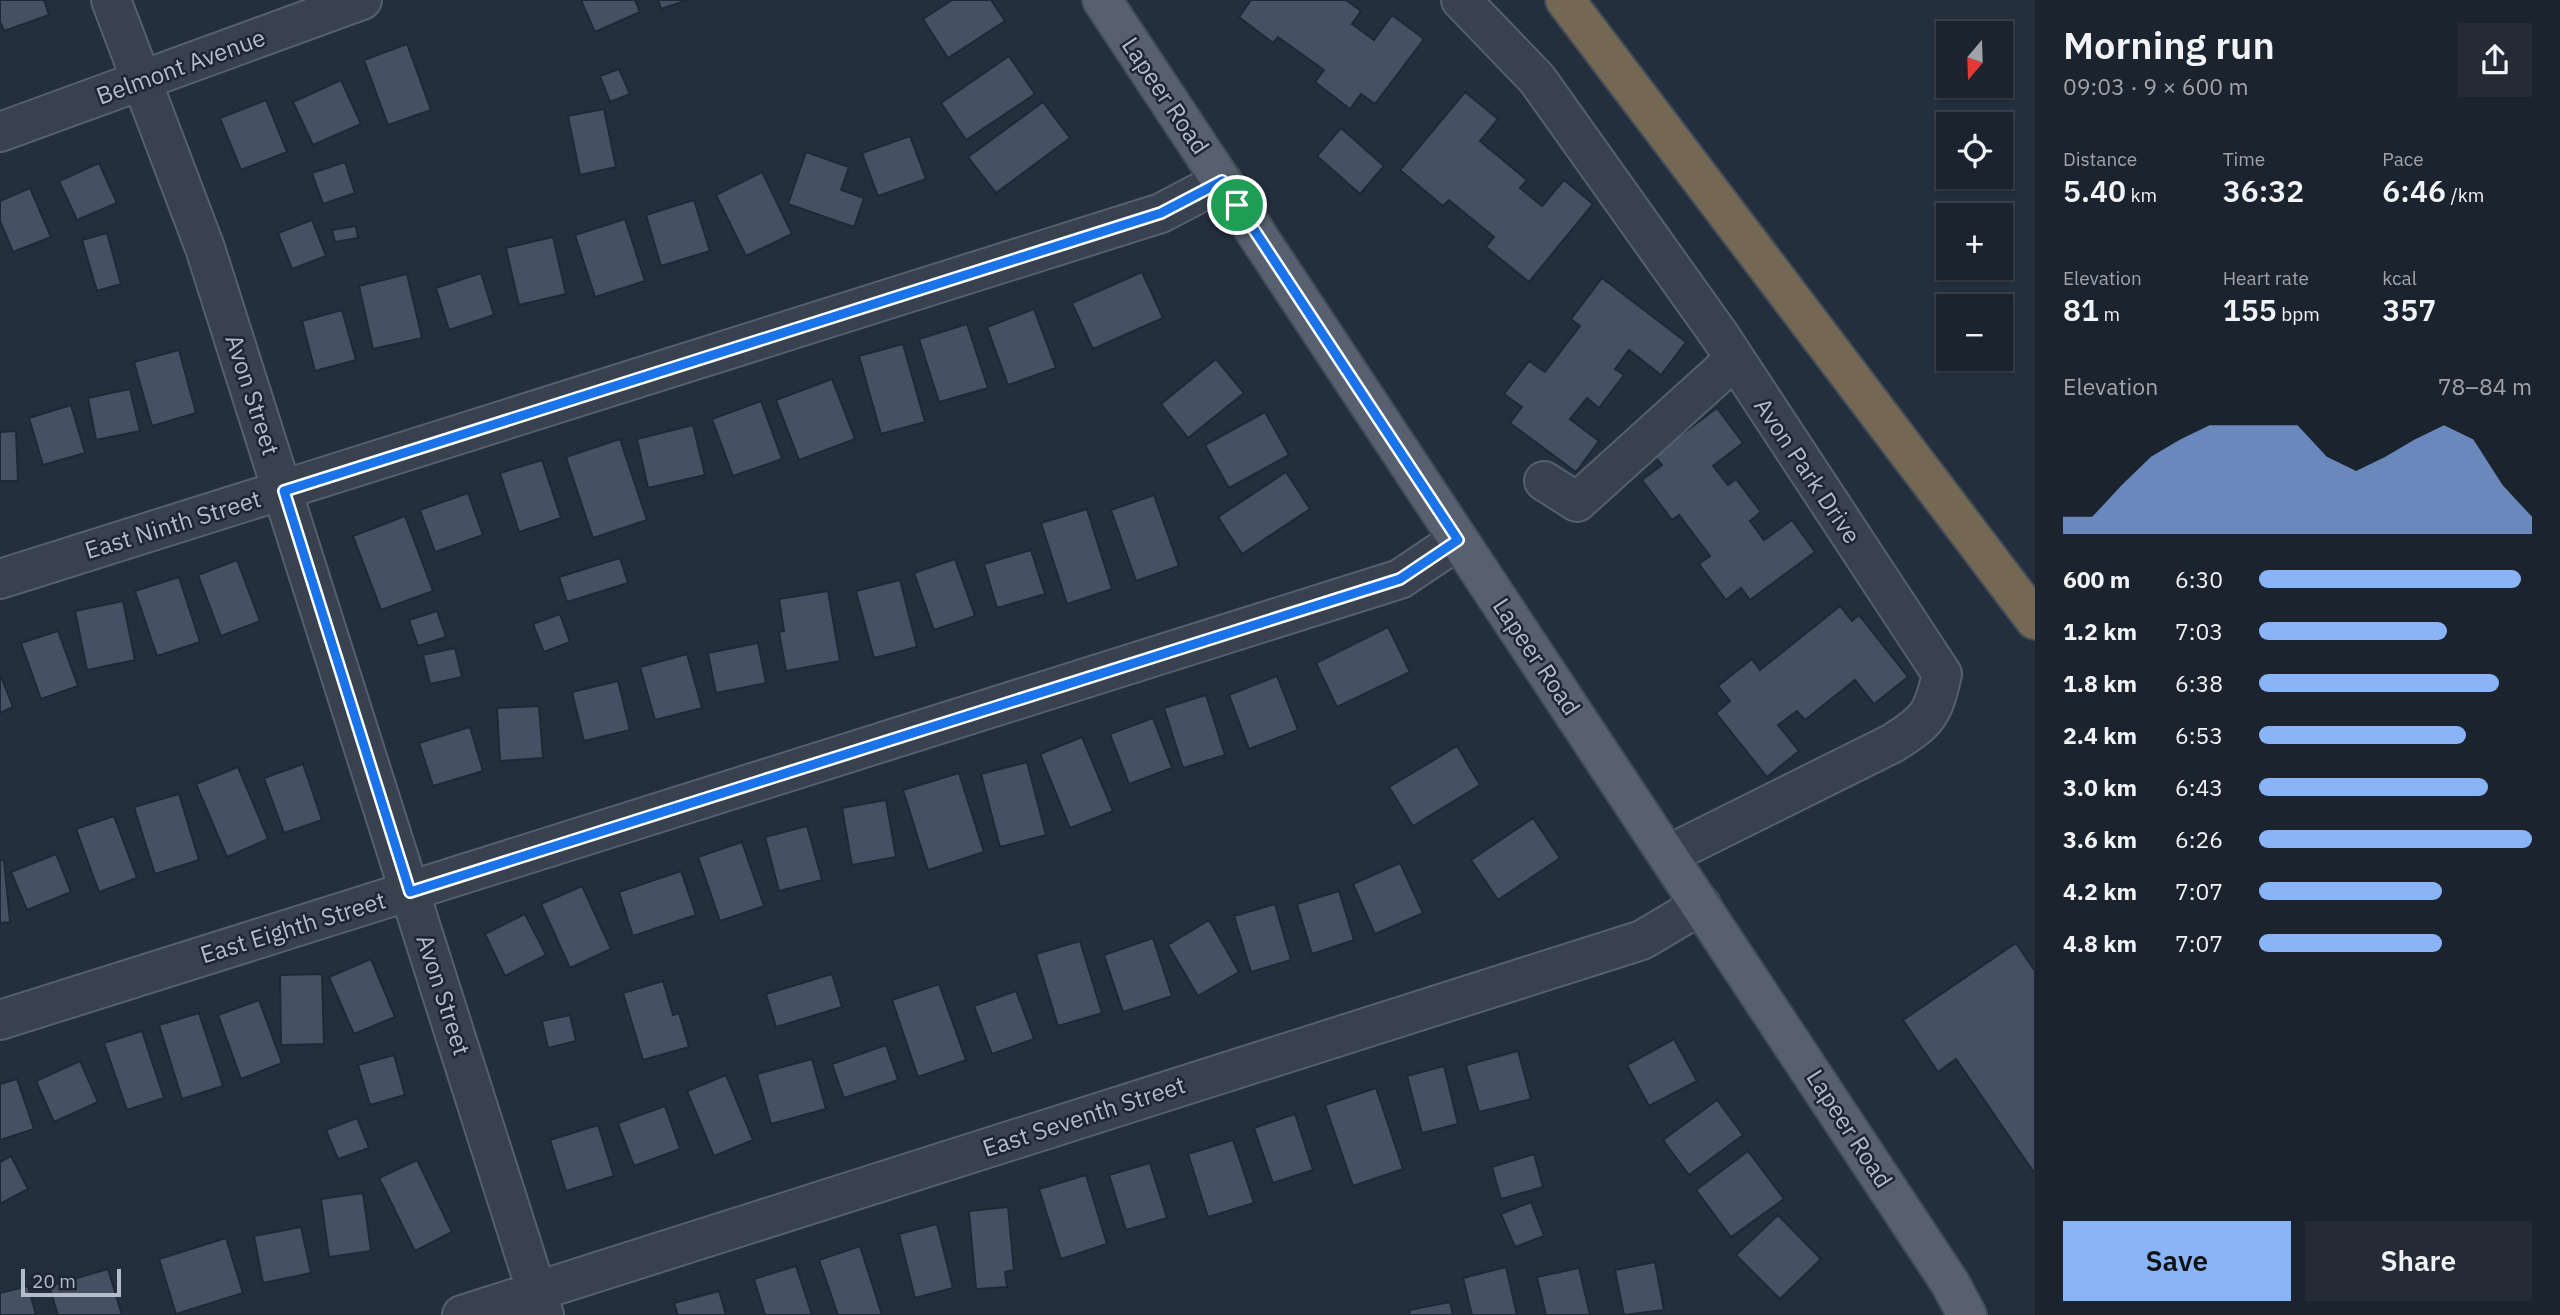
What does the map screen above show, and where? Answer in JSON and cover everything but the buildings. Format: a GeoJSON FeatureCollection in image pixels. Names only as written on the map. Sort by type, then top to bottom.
{"type":"FeatureCollection","features":[{"type":"Feature","properties":{"kind":"highway"},"geometry":{"type":"LineString","coordinates":[[1565,0],[2035,620]]}},
{"type":"Feature","properties":{"kind":"main road","name":"Lapeer Road"},"geometry":{"type":"LineString","coordinates":[[1102,0],[1950,1283],[1967,1315]]}},
{"type":"Feature","properties":{"kind":"street","name":"Avon Street"},"geometry":{"type":"LineString","coordinates":[[111,0],[205,248],[541,1303]]}},
{"type":"Feature","properties":{"kind":"street","name":"Belmont Avenue"},"geometry":{"type":"LineString","coordinates":[[0,132],[362,0]]}},
{"type":"Feature","properties":{"kind":"street","name":"Avon Park Drive"},"geometry":{"type":"LineString","coordinates":[[1461,0],[1537,79],[1734,360],[1942,674],[1935,707],[1923,724],[1893,743],[1668,855]]}},
{"type":"Feature","properties":{"kind":"street","name":"East Ninth Street"},"geometry":{"type":"LineString","coordinates":[[0,579],[1161,213],[1222,181]]}},
{"type":"Feature","properties":{"kind":"street"},"geometry":{"type":"LineString","coordinates":[[1544,481],[1577,502],[1734,360]]}},
{"type":"Feature","properties":{"kind":"street","name":"East Eighth Street"},"geometry":{"type":"LineString","coordinates":[[0,1020],[1400,579],[1458,540]]}},
{"type":"Feature","properties":{"kind":"street","name":"East Seventh Street"},"geometry":{"type":"LineString","coordinates":[[461,1315],[541,1303],[1642,940],[1701,905]]}},
{"type":"Feature","properties":{"kind":"route"},"geometry":{"type":"LineString","coordinates":[[1222,181],[1237,205],[1458,540],[1400,579],[410,892],[284,491],[1161,213],[1222,181]]}}]}
